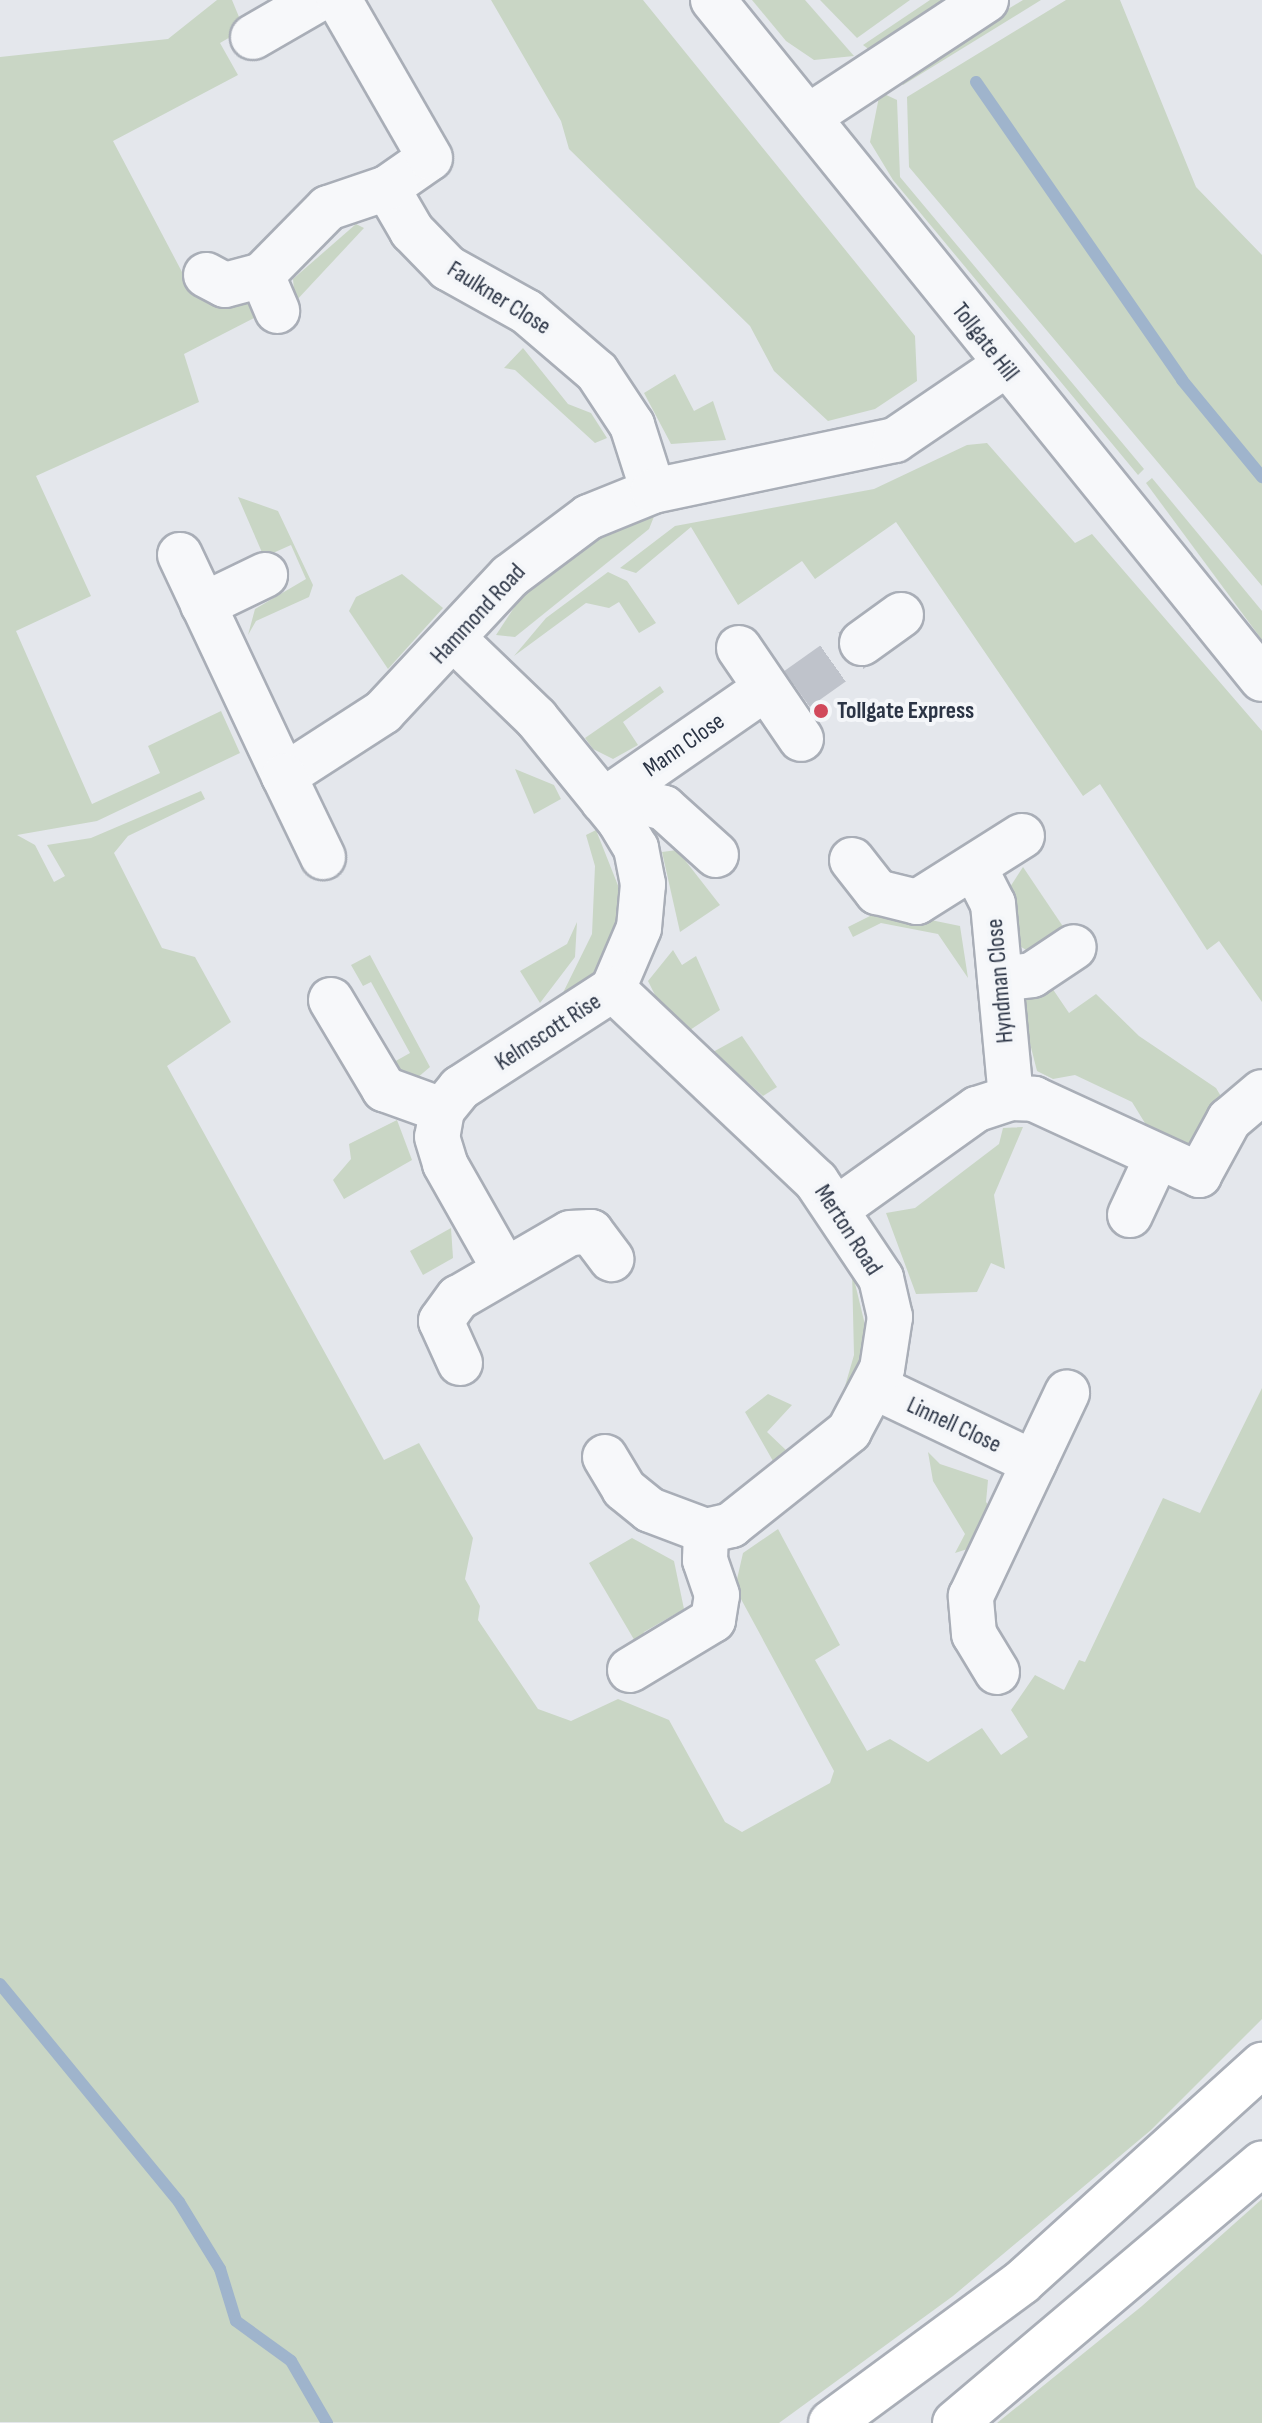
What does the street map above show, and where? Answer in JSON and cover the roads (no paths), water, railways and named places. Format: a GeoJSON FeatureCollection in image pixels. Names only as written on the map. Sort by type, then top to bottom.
{"type":"FeatureCollection","features":[{"type":"Feature","properties":{"kind":"highway"},"geometry":{"type":"LineString","coordinates":[[831,2423],[1046,2262],[1262,2065]]}},
{"type":"Feature","properties":{"kind":"highway"},"geometry":{"type":"LineString","coordinates":[[955,2423],[1262,2164]]}},
{"type":"Feature","properties":{"kind":"street"},"geometry":{"type":"LineString","coordinates":[[253,37],[317,0]]}},
{"type":"Feature","properties":{"kind":"street"},"geometry":{"type":"LineString","coordinates":[[206,275],[225,285],[270,293],[328,208],[387,188],[424,166],[430,149],[339,0]]}},
{"type":"Feature","properties":{"kind":"street","name":"Tollgate Hill"},"geometry":{"type":"LineString","coordinates":[[713,0],[1004,366],[1262,679]]}},
{"type":"Feature","properties":{"kind":"street"},"geometry":{"type":"LineString","coordinates":[[808,117],[986,0]]}},
{"type":"Feature","properties":{"kind":"street","name":"Faulkner Close"},"geometry":{"type":"LineString","coordinates":[[387,188],[412,231],[448,268],[536,318],[597,372],[632,425],[653,491]]}},
{"type":"Feature","properties":{"kind":"street","name":"Hammond Road"},"geometry":{"type":"LineString","coordinates":[[284,776],[383,712],[454,639],[491,594],[562,533],[653,491],[895,440],[1004,366]]}},
{"type":"Feature","properties":{"kind":"street"},"geometry":{"type":"LineString","coordinates":[[180,555],[323,857]]}},
{"type":"Feature","properties":{"kind":"street"},"geometry":{"type":"LineString","coordinates":[[203,605],[265,575]]}},
{"type":"Feature","properties":{"kind":"street"},"geometry":{"type":"LineString","coordinates":[[862,643],[901,615]]}},
{"type":"Feature","properties":{"kind":"street","name":"Kelmscott Rise"},"geometry":{"type":"LineString","coordinates":[[442,1110],[460,1088],[613,989],[639,928],[643,884],[636,848],[608,797],[536,718],[454,639]]}},
{"type":"Feature","properties":{"kind":"street"},"geometry":{"type":"LineString","coordinates":[[739,648],[780,693],[801,739]]}},
{"type":"Feature","properties":{"kind":"street","name":"Mann Close"},"geometry":{"type":"LineString","coordinates":[[608,797],[780,693]]}},
{"type":"Feature","properties":{"kind":"street"},"geometry":{"type":"LineString","coordinates":[[608,797],[664,808],[716,855]]}},
{"type":"Feature","properties":{"kind":"street"},"geometry":{"type":"LineString","coordinates":[[852,860],[893,900],[930,897],[1022,836]]}},
{"type":"Feature","properties":{"kind":"street","name":"Hyndman Close"},"geometry":{"type":"LineString","coordinates":[[975,869],[993,904],[1011,1098]]}},
{"type":"Feature","properties":{"kind":"street"},"geometry":{"type":"LineString","coordinates":[[1000,979],[1032,975],[1074,947]]}},
{"type":"Feature","properties":{"kind":"street","name":"Merton Road"},"geometry":{"type":"LineString","coordinates":[[613,989],[838,1208],[888,1297],[890,1334],[875,1387],[849,1431],[819,1461],[731,1525],[706,1531]]}},
{"type":"Feature","properties":{"kind":"street"},"geometry":{"type":"LineString","coordinates":[[331,1000],[384,1089],[442,1110],[437,1137],[445,1164],[505,1270]]}},
{"type":"Feature","properties":{"kind":"street"},"geometry":{"type":"LineString","coordinates":[[838,1208],[977,1109],[1011,1098],[1034,1099],[1199,1175],[1229,1120],[1262,1092]]}},
{"type":"Feature","properties":{"kind":"street"},"geometry":{"type":"LineString","coordinates":[[1130,1215],[1157,1157]]}},
{"type":"Feature","properties":{"kind":"street"},"geometry":{"type":"LineString","coordinates":[[460,1363],[442,1332],[445,1310],[505,1270],[582,1230],[598,1237],[611,1259]]}},
{"type":"Feature","properties":{"kind":"street","name":"Linnell Close"},"geometry":{"type":"LineString","coordinates":[[875,1387],[1034,1463]]}},
{"type":"Feature","properties":{"kind":"street"},"geometry":{"type":"LineString","coordinates":[[997,1672],[974,1634],[971,1596],[1067,1393]]}},
{"type":"Feature","properties":{"kind":"street"},"geometry":{"type":"LineString","coordinates":[[605,1457],[636,1502],[706,1531],[705,1560],[717,1595],[713,1620],[630,1670]]}},
{"type":"Feature","properties":{"kind":"waterway"},"geometry":{"type":"LineString","coordinates":[[976,82],[1182,380],[1262,477]]}},
{"type":"Feature","properties":{"kind":"waterway"},"geometry":{"type":"LineString","coordinates":[[0,1984],[179,2202],[220,2269],[236,2321],[291,2361],[327,2423]]}},
{"type":"Feature","properties":{"kind":"tunnel"},"geometry":{"type":"LineString","coordinates":[[797,689],[862,643]]}},
{"type":"Feature","properties":{"kind":"place","name":"Tollgate Express"},"geometry":{"type":"Point","coordinates":[821,711]}}]}
